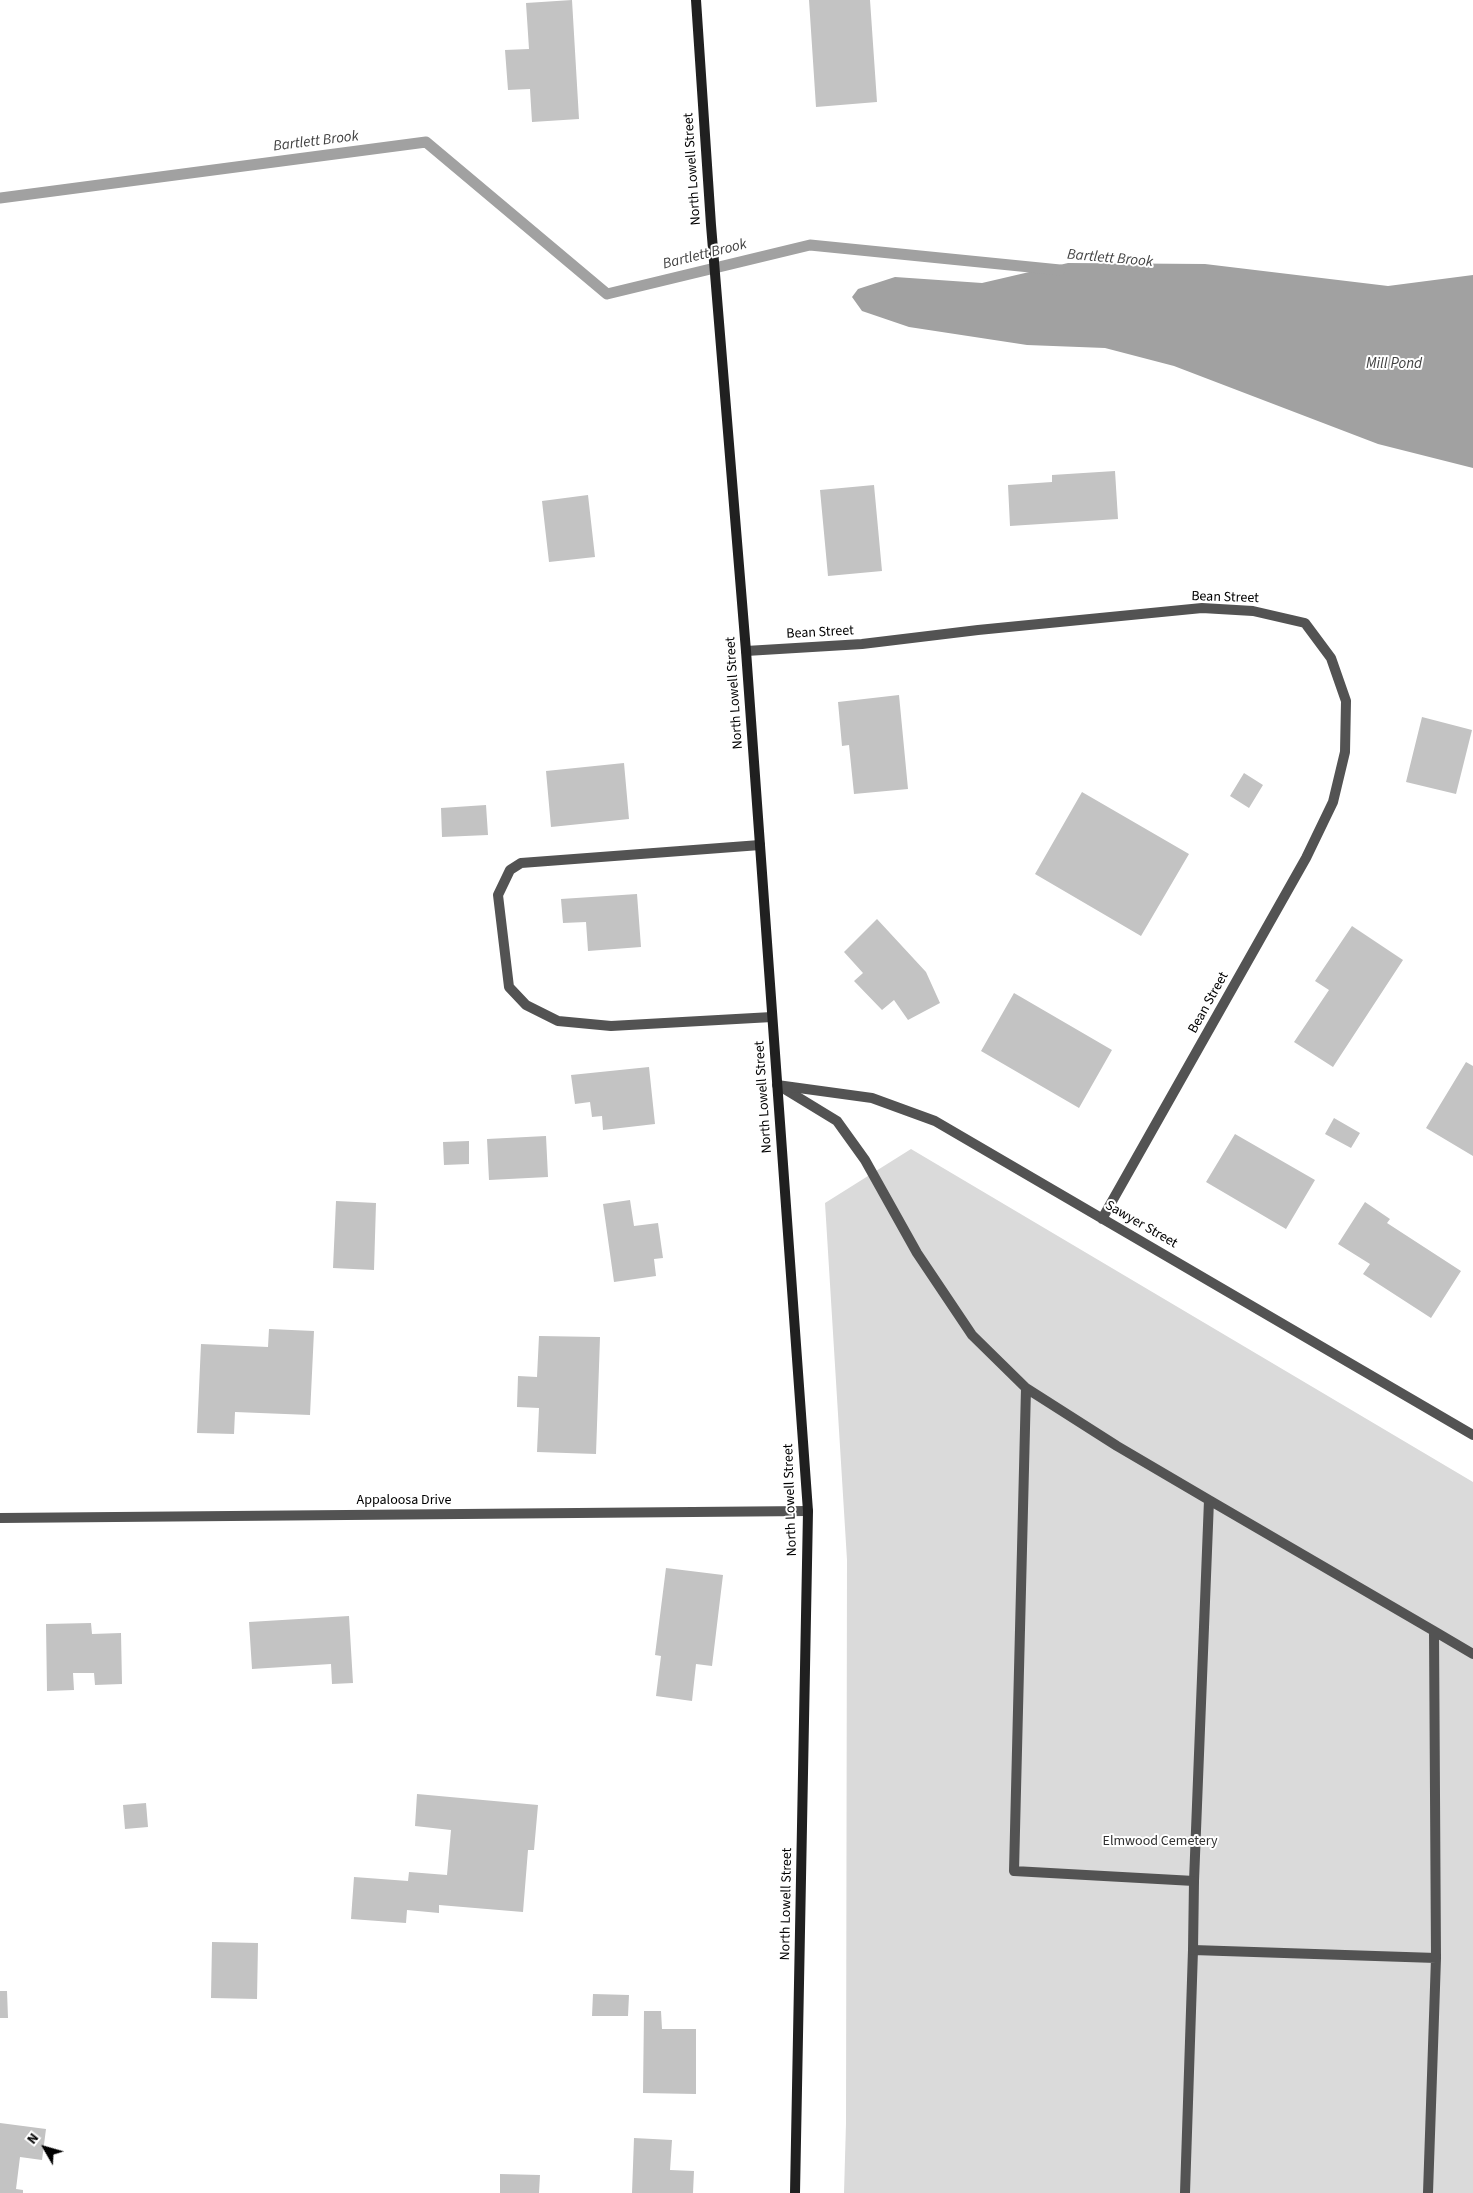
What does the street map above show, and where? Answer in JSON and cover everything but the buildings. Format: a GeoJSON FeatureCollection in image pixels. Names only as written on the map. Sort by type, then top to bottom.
{"type":"FeatureCollection","features":[{"type":"Feature","properties":{"kind":"main road","name":"North Lowell Street"},"geometry":{"type":"LineString","coordinates":[[696,0],[717,304],[746,651],[808,1511],[795,2193]]}},
{"type":"Feature","properties":{"kind":"street","name":"Bean Street"},"geometry":{"type":"LineString","coordinates":[[746,651],[862,644],[978,630],[1202,608],[1253,610],[1305,623],[1331,658],[1346,702],[1345,752],[1333,802],[1297,874],[1102,1219]]}},
{"type":"Feature","properties":{"kind":"street"},"geometry":{"type":"LineString","coordinates":[[760,845],[521,863],[510,870],[498,895],[509,987],[526,1005],[558,1021],[611,1026],[772,1017]]}},
{"type":"Feature","properties":{"kind":"street"},"geometry":{"type":"LineString","coordinates":[[777,1085],[837,1121],[865,1160],[917,1252],[972,1335],[1026,1388],[1117,1446],[1473,1654]]}},
{"type":"Feature","properties":{"kind":"street","name":"Sawyer Street"},"geometry":{"type":"LineString","coordinates":[[777,1085],[872,1098],[935,1121],[998,1156],[1473,1436]]}},
{"type":"Feature","properties":{"kind":"street"},"geometry":{"type":"LineString","coordinates":[[1026,1388],[1014,1871],[1194,1881]]}},
{"type":"Feature","properties":{"kind":"street"},"geometry":{"type":"LineString","coordinates":[[1186,2193],[1194,1881],[1209,1500]]}},
{"type":"Feature","properties":{"kind":"street","name":"Appaloosa Drive"},"geometry":{"type":"LineString","coordinates":[[0,1518],[808,1511]]}},
{"type":"Feature","properties":{"kind":"street"},"geometry":{"type":"LineString","coordinates":[[1428,2193],[1436,1958],[1434,1631]]}},
{"type":"Feature","properties":{"kind":"street"},"geometry":{"type":"LineString","coordinates":[[1193,1950],[1436,1958]]}},
{"type":"Feature","properties":{"kind":"green space","name":"Elmwood Cemetery"},"geometry":{"type":"Polygon","coordinates":[[[911,1149],[1473,1482],[1473,2193],[844,2193],[846,2123],[847,1560],[825,1203],[911,1149]]]}},
{"type":"Feature","properties":{"kind":"water","name":"Mill Pond"},"geometry":{"type":"Polygon","coordinates":[[[1068,263],[1205,264],[1388,286],[1473,275],[1473,468],[1378,444],[1174,366],[1105,348],[1027,345],[909,327],[862,311],[852,297],[858,289],[895,277],[982,283],[1068,263]]]}},
{"type":"Feature","properties":{"kind":"waterway","name":"Bartlett Brook"},"geometry":{"type":"LineString","coordinates":[[0,198],[426,142],[607,294],[810,245],[1060,270]]}}]}
